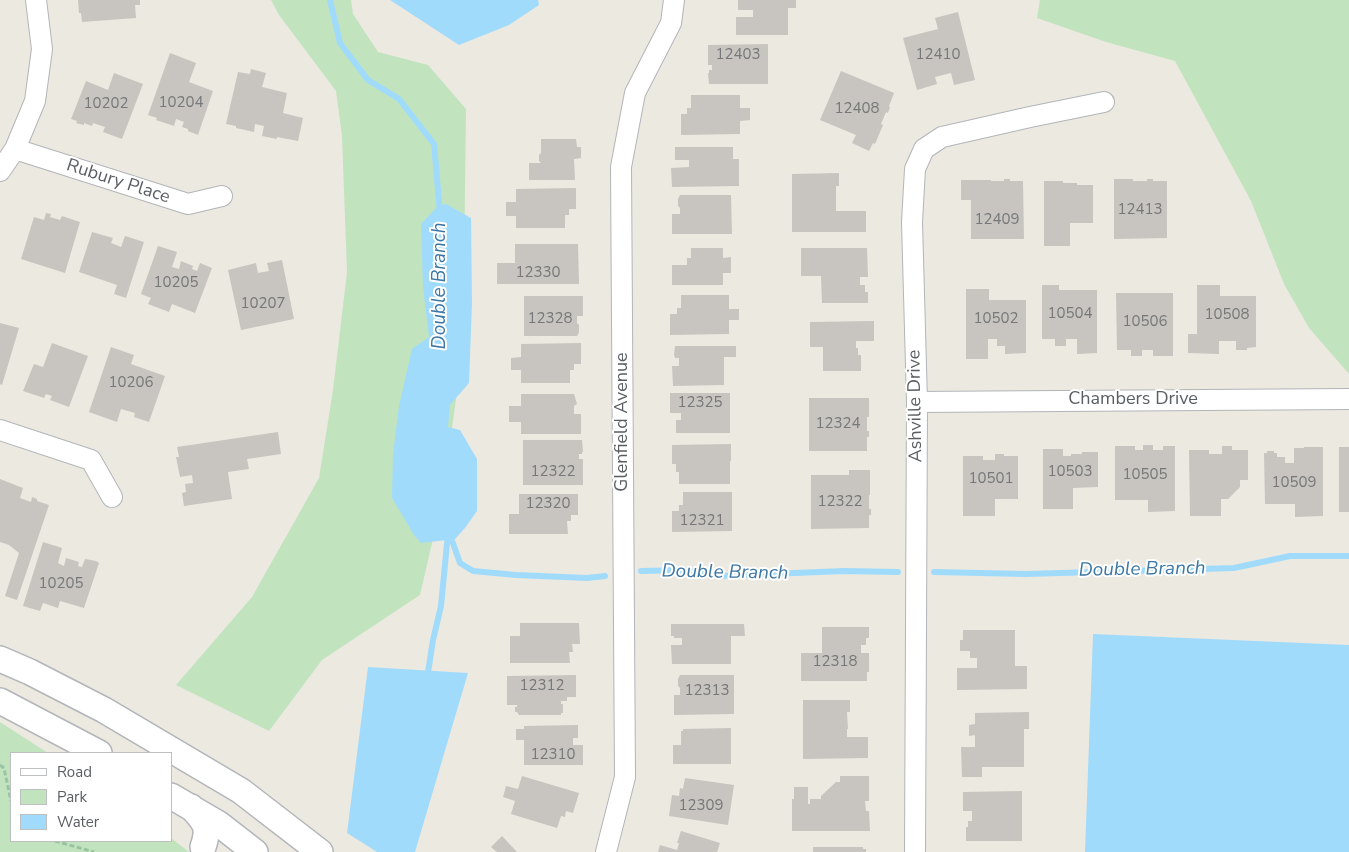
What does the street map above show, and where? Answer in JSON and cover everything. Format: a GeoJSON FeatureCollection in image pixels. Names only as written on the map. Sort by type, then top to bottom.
{"type":"FeatureCollection","features":[{"type":"Feature","properties":{"kind":"street"},"geometry":{"type":"LineString","coordinates":[[0,171],[15,149],[35,101],[42,49],[36,0]]}},
{"type":"Feature","properties":{"kind":"street","name":"Glenfield Avenue"},"geometry":{"type":"LineString","coordinates":[[606,852],[625,776],[621,167],[636,93],[671,23],[674,0]]}},
{"type":"Feature","properties":{"kind":"street","name":"Ashville Drive"},"geometry":{"type":"LineString","coordinates":[[915,852],[916,402],[912,222],[915,169],[924,149],[942,137],[1104,102]]}},
{"type":"Feature","properties":{"kind":"street","name":"Rubury Place"},"geometry":{"type":"LineString","coordinates":[[15,149],[188,204],[222,196]]}},
{"type":"Feature","properties":{"kind":"street","name":"Chambers Drive"},"geometry":{"type":"LineString","coordinates":[[916,402],[1349,399]]}},
{"type":"Feature","properties":{"kind":"street"},"geometry":{"type":"LineString","coordinates":[[0,430],[91,460],[112,497]]}},
{"type":"Feature","properties":{"kind":"street"},"geometry":{"type":"LineString","coordinates":[[0,659],[30,672],[104,710],[241,791],[320,852]]}},
{"type":"Feature","properties":{"kind":"street"},"geometry":{"type":"LineString","coordinates":[[0,701],[97,752]]}},
{"type":"Feature","properties":{"kind":"street"},"geometry":{"type":"LineString","coordinates":[[181,802],[201,818],[206,826],[207,836],[203,847]]}},
{"type":"Feature","properties":{"kind":"street"},"geometry":{"type":"LineString","coordinates":[[181,802],[219,824],[255,852]]}},
{"type":"Feature","properties":{"kind":"path"},"geometry":{"type":"LineString","coordinates":[[0,765],[4,768],[10,796]]}},
{"type":"Feature","properties":{"kind":"path"},"geometry":{"type":"LineString","coordinates":[[59,842],[94,852]]}},
{"type":"Feature","properties":{"kind":"green space"},"geometry":{"type":"Polygon","coordinates":[[[271,0],[351,0],[353,14],[378,52],[428,65],[466,109],[463,349],[442,500],[420,595],[322,660],[269,731],[176,685],[252,597],[319,478],[333,390],[347,272],[342,136],[336,91],[279,15],[271,0]]]}},
{"type":"Feature","properties":{"kind":"green space"},"geometry":{"type":"Polygon","coordinates":[[[1040,0],[1349,0],[1349,374],[1309,328],[1284,284],[1251,201],[1175,61],[1106,42],[1037,18],[1040,0]]]}},
{"type":"Feature","properties":{"kind":"green space"},"geometry":{"type":"Polygon","coordinates":[[[0,722],[46,752],[10,752],[10,842],[172,842],[172,839],[189,852],[0,852],[0,722]]]}},
{"type":"Feature","properties":{"kind":"water"},"geometry":{"type":"Polygon","coordinates":[[[390,0],[538,0],[539,5],[509,25],[459,45],[390,0]]]}},
{"type":"Feature","properties":{"kind":"water"},"geometry":{"type":"Polygon","coordinates":[[[446,204],[471,218],[472,303],[469,383],[450,405],[448,427],[460,430],[477,459],[477,511],[455,539],[421,543],[414,535],[392,498],[393,454],[399,406],[412,349],[429,337],[423,287],[421,224],[438,206],[446,204]]]}},
{"type":"Feature","properties":{"kind":"water"},"geometry":{"type":"Polygon","coordinates":[[[1093,634],[1349,645],[1349,852],[1085,852],[1093,634]]]}},
{"type":"Feature","properties":{"kind":"water"},"geometry":{"type":"Polygon","coordinates":[[[368,667],[468,673],[415,852],[377,852],[347,833],[368,667]]]}},
{"type":"Feature","properties":{"kind":"building"},"geometry":{"type":"Polygon","coordinates":[[[78,0],[140,0],[140,5],[135,5],[136,18],[82,22],[78,0]]]}},
{"type":"Feature","properties":{"kind":"building"},"geometry":{"type":"Polygon","coordinates":[[[738,0],[796,0],[796,8],[788,8],[788,35],[736,35],[736,17],[753,17],[753,10],[738,10],[738,0]]]}},
{"type":"Feature","properties":{"kind":"building"},"geometry":{"type":"Polygon","coordinates":[[[958,12],[975,80],[954,85],[951,73],[935,77],[937,84],[917,90],[903,38],[938,29],[935,18],[958,12]]]}},
{"type":"Feature","properties":{"kind":"building"},"geometry":{"type":"Polygon","coordinates":[[[768,44],[768,84],[709,84],[708,73],[709,70],[712,70],[712,65],[708,65],[708,45],[768,44]]]}},
{"type":"Feature","properties":{"kind":"building"},"geometry":{"type":"Polygon","coordinates":[[[170,53],[196,63],[189,82],[213,91],[198,135],[182,127],[184,122],[176,119],[174,126],[148,115],[170,53]]]}},
{"type":"Feature","properties":{"kind":"building"},"geometry":{"type":"Polygon","coordinates":[[[251,69],[266,73],[262,87],[287,93],[283,113],[303,118],[298,141],[262,136],[264,126],[255,124],[254,132],[226,124],[238,72],[250,74],[251,69]]]}},
{"type":"Feature","properties":{"kind":"building"},"geometry":{"type":"Polygon","coordinates":[[[841,71],[894,93],[875,144],[873,143],[869,151],[852,143],[856,135],[820,120],[841,71]]]}},
{"type":"Feature","properties":{"kind":"building"},"geometry":{"type":"Polygon","coordinates":[[[114,73],[143,84],[122,139],[103,132],[105,127],[93,123],[92,126],[84,123],[84,125],[76,123],[77,121],[71,119],[86,81],[108,90],[114,73]]]}},
{"type":"Feature","properties":{"kind":"building"},"geometry":{"type":"Polygon","coordinates":[[[691,95],[740,95],[740,108],[750,108],[750,120],[740,121],[740,134],[681,135],[681,114],[687,114],[687,108],[691,108],[691,95]]]}},
{"type":"Feature","properties":{"kind":"building"},"geometry":{"type":"Polygon","coordinates":[[[541,139],[576,139],[577,147],[581,147],[581,158],[574,159],[575,180],[529,180],[529,163],[541,163],[539,155],[541,153],[541,139]]]}},
{"type":"Feature","properties":{"kind":"building"},"geometry":{"type":"Polygon","coordinates":[[[675,147],[733,147],[733,159],[739,159],[739,186],[672,187],[671,168],[689,167],[689,160],[675,160],[675,147]]]}},
{"type":"Feature","properties":{"kind":"building"},"geometry":{"type":"Polygon","coordinates":[[[839,173],[839,186],[836,186],[836,211],[866,211],[866,232],[792,232],[792,174],[839,173]]]}},
{"type":"Feature","properties":{"kind":"building"},"geometry":{"type":"Polygon","coordinates":[[[1004,179],[1023,181],[1024,239],[971,239],[971,200],[961,200],[961,180],[1004,181],[1004,179]]]}},
{"type":"Feature","properties":{"kind":"building"},"geometry":{"type":"Polygon","coordinates":[[[1114,179],[1167,181],[1167,238],[1114,239],[1114,179]]]}},
{"type":"Feature","properties":{"kind":"building"},"geometry":{"type":"Polygon","coordinates":[[[1044,181],[1063,181],[1063,183],[1077,183],[1077,185],[1093,185],[1093,223],[1070,223],[1070,246],[1044,246],[1044,181]]]}},
{"type":"Feature","properties":{"kind":"building"},"geometry":{"type":"Polygon","coordinates":[[[576,188],[576,209],[569,209],[569,215],[565,215],[565,228],[516,228],[516,216],[506,216],[506,202],[516,202],[516,189],[576,188]]]}},
{"type":"Feature","properties":{"kind":"building"},"geometry":{"type":"Polygon","coordinates":[[[680,195],[731,195],[732,234],[672,234],[672,214],[680,214],[678,199],[680,195]]]}},
{"type":"Feature","properties":{"kind":"building"},"geometry":{"type":"Polygon","coordinates":[[[46,213],[51,214],[50,217],[60,220],[62,216],[80,222],[65,273],[21,259],[34,217],[44,220],[46,213]]]}},
{"type":"Feature","properties":{"kind":"building"},"geometry":{"type":"Polygon","coordinates":[[[92,232],[113,238],[111,243],[121,247],[125,236],[144,242],[126,298],[114,294],[117,285],[79,272],[92,232]]]}},
{"type":"Feature","properties":{"kind":"building"},"geometry":{"type":"Polygon","coordinates":[[[515,244],[578,244],[579,284],[497,284],[497,263],[515,263],[515,244]]]}},
{"type":"Feature","properties":{"kind":"building"},"geometry":{"type":"Polygon","coordinates":[[[158,246],[177,252],[172,267],[179,269],[181,261],[193,266],[192,269],[197,271],[200,263],[212,268],[195,313],[172,304],[169,312],[148,304],[151,298],[141,294],[158,246]]]}},
{"type":"Feature","properties":{"kind":"building"},"geometry":{"type":"Polygon","coordinates":[[[691,248],[723,248],[723,258],[731,257],[731,273],[723,273],[723,285],[672,285],[672,265],[687,265],[687,258],[691,258],[691,248]]]}},
{"type":"Feature","properties":{"kind":"building"},"geometry":{"type":"Polygon","coordinates":[[[801,248],[867,248],[868,277],[860,277],[860,285],[865,285],[865,292],[868,292],[868,303],[822,303],[821,276],[801,276],[801,248]]]}},
{"type":"Feature","properties":{"kind":"building"},"geometry":{"type":"Polygon","coordinates":[[[282,260],[294,319],[241,330],[228,270],[256,263],[258,273],[269,271],[267,263],[282,260]]]}},
{"type":"Feature","properties":{"kind":"building"},"geometry":{"type":"Polygon","coordinates":[[[1042,285],[1059,285],[1059,290],[1097,290],[1097,353],[1077,354],[1077,339],[1066,339],[1066,346],[1055,346],[1055,339],[1042,339],[1042,285]]]}},
{"type":"Feature","properties":{"kind":"building"},"geometry":{"type":"Polygon","coordinates":[[[1197,285],[1220,285],[1220,296],[1256,296],[1256,347],[1247,348],[1247,350],[1236,350],[1236,341],[1219,341],[1219,354],[1188,353],[1188,334],[1197,334],[1197,285]]]}},
{"type":"Feature","properties":{"kind":"building"},"geometry":{"type":"Polygon","coordinates":[[[966,289],[989,289],[989,300],[1026,300],[1026,353],[1005,354],[1005,346],[997,346],[997,339],[988,339],[988,359],[966,359],[966,289]]]}},
{"type":"Feature","properties":{"kind":"building"},"geometry":{"type":"Polygon","coordinates":[[[1116,293],[1173,293],[1173,356],[1153,356],[1153,350],[1142,350],[1142,356],[1131,356],[1131,350],[1117,350],[1116,293]]]}},
{"type":"Feature","properties":{"kind":"building"},"geometry":{"type":"Polygon","coordinates":[[[681,295],[729,295],[729,309],[739,309],[739,320],[729,320],[729,334],[670,335],[670,314],[677,314],[677,308],[681,308],[681,295]]]}},
{"type":"Feature","properties":{"kind":"building"},"geometry":{"type":"Polygon","coordinates":[[[524,296],[583,296],[583,316],[577,316],[579,332],[577,336],[524,336],[524,296]]]}},
{"type":"Feature","properties":{"kind":"building"},"geometry":{"type":"Polygon","coordinates":[[[874,321],[874,341],[856,341],[858,355],[861,355],[861,371],[823,371],[823,347],[810,347],[810,322],[874,321]]]}},
{"type":"Feature","properties":{"kind":"building"},"geometry":{"type":"Polygon","coordinates":[[[0,323],[19,328],[2,385],[0,384],[0,323]]]}},
{"type":"Feature","properties":{"kind":"building"},"geometry":{"type":"Polygon","coordinates":[[[52,343],[88,356],[69,407],[50,400],[52,396],[46,394],[44,398],[23,391],[34,364],[43,367],[52,343]]]}},
{"type":"Feature","properties":{"kind":"building"},"geometry":{"type":"Polygon","coordinates":[[[581,343],[581,364],[574,364],[574,370],[570,370],[570,383],[521,383],[521,370],[511,370],[511,358],[521,357],[521,344],[581,343]]]}},
{"type":"Feature","properties":{"kind":"building"},"geometry":{"type":"Polygon","coordinates":[[[675,346],[736,346],[736,357],[724,357],[724,385],[673,386],[672,366],[679,366],[679,358],[675,358],[674,355],[675,346]]]}},
{"type":"Feature","properties":{"kind":"building"},"geometry":{"type":"Polygon","coordinates":[[[111,347],[134,355],[131,364],[165,376],[149,422],[134,417],[135,413],[121,409],[117,422],[89,412],[111,347]]]}},
{"type":"Feature","properties":{"kind":"building"},"geometry":{"type":"Polygon","coordinates":[[[670,393],[730,393],[730,433],[676,433],[676,420],[681,420],[681,413],[670,413],[670,393]]]}},
{"type":"Feature","properties":{"kind":"building"},"geometry":{"type":"Polygon","coordinates":[[[521,394],[574,394],[577,404],[574,406],[574,414],[581,414],[581,434],[521,434],[521,422],[509,422],[509,406],[521,406],[521,394]]]}},
{"type":"Feature","properties":{"kind":"building"},"geometry":{"type":"Polygon","coordinates":[[[809,398],[869,398],[867,451],[809,451],[809,398]]]}},
{"type":"Feature","properties":{"kind":"building"},"geometry":{"type":"Polygon","coordinates":[[[278,432],[281,454],[247,459],[249,469],[228,472],[232,499],[184,506],[182,493],[186,492],[185,484],[193,483],[192,475],[180,477],[176,457],[179,457],[177,447],[278,432]]]}},
{"type":"Feature","properties":{"kind":"building"},"geometry":{"type":"Polygon","coordinates":[[[523,440],[582,440],[583,452],[579,454],[579,459],[583,459],[583,485],[523,485],[523,440]]]}},
{"type":"Feature","properties":{"kind":"building"},"geometry":{"type":"Polygon","coordinates":[[[731,444],[730,484],[679,484],[679,472],[676,472],[676,464],[672,464],[672,445],[731,444]]]}},
{"type":"Feature","properties":{"kind":"building"},"geometry":{"type":"Polygon","coordinates":[[[1143,445],[1153,445],[1153,450],[1163,450],[1163,446],[1175,446],[1175,511],[1148,512],[1148,500],[1115,500],[1115,446],[1135,446],[1135,450],[1143,450],[1143,445]]]}},
{"type":"Feature","properties":{"kind":"building"},"geometry":{"type":"Polygon","coordinates":[[[1222,446],[1232,446],[1232,450],[1248,450],[1248,480],[1240,480],[1240,487],[1228,499],[1221,499],[1221,516],[1190,516],[1189,450],[1209,450],[1209,454],[1222,454],[1222,446]]]}},
{"type":"Feature","properties":{"kind":"building"},"geometry":{"type":"Polygon","coordinates":[[[1323,447],[1323,516],[1295,517],[1295,504],[1265,504],[1264,453],[1274,451],[1274,453],[1277,453],[1277,457],[1285,457],[1285,463],[1294,463],[1294,448],[1323,447]]]}},
{"type":"Feature","properties":{"kind":"building"},"geometry":{"type":"Polygon","coordinates":[[[1339,447],[1349,447],[1349,512],[1339,512],[1339,447]]]}},
{"type":"Feature","properties":{"kind":"building"},"geometry":{"type":"Polygon","coordinates":[[[1043,449],[1063,449],[1063,456],[1082,454],[1082,452],[1098,452],[1098,487],[1073,488],[1073,509],[1043,509],[1043,449]]]}},
{"type":"Feature","properties":{"kind":"building"},"geometry":{"type":"Polygon","coordinates":[[[995,454],[1018,456],[1018,499],[995,499],[995,516],[963,516],[963,456],[983,456],[983,460],[995,460],[995,454]]]}},
{"type":"Feature","properties":{"kind":"building"},"geometry":{"type":"Polygon","coordinates":[[[849,470],[870,470],[869,509],[871,509],[871,515],[869,515],[869,528],[811,529],[811,475],[849,475],[849,470]]]}},
{"type":"Feature","properties":{"kind":"building"},"geometry":{"type":"Polygon","coordinates":[[[0,479],[23,488],[20,498],[31,502],[32,497],[49,505],[17,600],[5,596],[19,553],[9,545],[0,542],[0,479]]]}},
{"type":"Feature","properties":{"kind":"building"},"geometry":{"type":"Polygon","coordinates":[[[683,492],[732,492],[732,531],[672,532],[672,511],[679,511],[679,505],[683,505],[683,492]]]}},
{"type":"Feature","properties":{"kind":"building"},"geometry":{"type":"Polygon","coordinates":[[[519,494],[578,494],[578,515],[571,515],[571,521],[567,521],[568,534],[509,534],[509,514],[519,514],[519,494]]]}},
{"type":"Feature","properties":{"kind":"building"},"geometry":{"type":"Polygon","coordinates":[[[43,542],[62,548],[58,563],[64,566],[66,558],[79,562],[78,566],[82,567],[85,559],[99,563],[84,608],[60,601],[58,608],[43,603],[40,611],[23,606],[43,542]]]}},
{"type":"Feature","properties":{"kind":"building"},"geometry":{"type":"Polygon","coordinates":[[[520,623],[579,623],[580,644],[572,644],[573,652],[569,652],[570,663],[510,663],[510,636],[520,636],[520,623]]]}},
{"type":"Feature","properties":{"kind":"building"},"geometry":{"type":"Polygon","coordinates":[[[671,624],[744,624],[745,636],[731,636],[731,664],[672,664],[671,645],[682,645],[682,638],[671,636],[671,624]]]}},
{"type":"Feature","properties":{"kind":"building"},"geometry":{"type":"Polygon","coordinates":[[[822,627],[869,627],[869,638],[866,638],[866,645],[861,645],[861,653],[869,653],[867,681],[801,681],[801,653],[822,653],[822,627]]]}},
{"type":"Feature","properties":{"kind":"building"},"geometry":{"type":"Polygon","coordinates":[[[963,630],[1015,630],[1015,666],[1027,666],[1027,689],[957,690],[957,668],[977,668],[977,658],[970,658],[970,651],[960,651],[960,640],[963,640],[963,630]]]}},
{"type":"Feature","properties":{"kind":"building"},"geometry":{"type":"Polygon","coordinates":[[[576,675],[576,697],[567,697],[567,701],[561,701],[563,713],[561,715],[519,715],[515,712],[517,705],[507,705],[507,676],[576,675]]]}},
{"type":"Feature","properties":{"kind":"building"},"geometry":{"type":"Polygon","coordinates":[[[680,675],[734,675],[734,714],[674,715],[674,695],[680,695],[678,679],[680,675]]]}},
{"type":"Feature","properties":{"kind":"building"},"geometry":{"type":"Polygon","coordinates":[[[803,700],[850,700],[850,712],[847,712],[847,737],[868,737],[868,758],[803,759],[803,700]]]}},
{"type":"Feature","properties":{"kind":"building"},"geometry":{"type":"Polygon","coordinates":[[[1029,712],[1029,729],[1024,729],[1024,767],[982,767],[982,777],[962,777],[961,747],[975,747],[975,735],[969,736],[969,725],[975,724],[975,713],[1029,712]]]}},
{"type":"Feature","properties":{"kind":"building"},"geometry":{"type":"Polygon","coordinates":[[[578,725],[578,738],[573,738],[573,745],[583,745],[583,765],[524,765],[524,740],[516,740],[516,729],[524,729],[524,726],[578,725]]]}},
{"type":"Feature","properties":{"kind":"building"},"geometry":{"type":"Polygon","coordinates":[[[731,728],[731,764],[673,764],[673,745],[681,745],[681,731],[683,729],[731,728]]]}},
{"type":"Feature","properties":{"kind":"building"},"geometry":{"type":"Polygon","coordinates":[[[522,776],[579,793],[573,813],[566,811],[565,817],[561,816],[557,828],[511,814],[515,801],[503,797],[506,786],[518,789],[522,776]]]}},
{"type":"Feature","properties":{"kind":"building"},"geometry":{"type":"Polygon","coordinates":[[[840,776],[869,776],[869,801],[865,801],[866,811],[869,811],[870,831],[792,831],[794,787],[808,787],[808,804],[810,804],[810,799],[821,799],[821,796],[836,782],[840,782],[840,776]]]}},
{"type":"Feature","properties":{"kind":"building"},"geometry":{"type":"Polygon","coordinates":[[[685,778],[734,785],[728,825],[669,816],[672,795],[679,796],[680,788],[683,789],[685,778]]]}},
{"type":"Feature","properties":{"kind":"building"},"geometry":{"type":"Polygon","coordinates":[[[1022,791],[1022,841],[966,841],[966,827],[968,827],[968,821],[972,821],[972,811],[963,811],[963,792],[1022,791]]]}},
{"type":"Feature","properties":{"kind":"building"},"geometry":{"type":"Polygon","coordinates":[[[681,831],[720,843],[717,852],[658,852],[660,845],[677,850],[681,831]]]}},
{"type":"Feature","properties":{"kind":"building"},"geometry":{"type":"Polygon","coordinates":[[[502,836],[517,852],[497,852],[491,847],[502,836]]]}},
{"type":"Feature","properties":{"kind":"building"},"geometry":{"type":"Polygon","coordinates":[[[813,847],[863,847],[863,849],[866,849],[866,852],[813,852],[813,847]]]}},
{"type":"Feature","properties":{"kind":"waterway","name":"Double Branch"},"geometry":{"type":"LineString","coordinates":[[330,0],[340,43],[368,80],[399,99],[434,144],[440,213]]}},
{"type":"Feature","properties":{"kind":"waterway","name":"Double Branch"},"geometry":{"type":"LineString","coordinates":[[449,532],[460,563],[473,571],[587,578],[605,576]]}},
{"type":"Feature","properties":{"kind":"waterway","name":"Double Branch"},"geometry":{"type":"LineString","coordinates":[[427,679],[441,606],[448,533]]}},
{"type":"Feature","properties":{"kind":"waterway","name":"Double Branch"},"geometry":{"type":"LineString","coordinates":[[934,572],[1026,574],[1234,568],[1290,556],[1349,556]]}},
{"type":"Feature","properties":{"kind":"waterway","name":"Double Branch"},"geometry":{"type":"LineString","coordinates":[[641,571],[688,570],[721,576],[844,571],[898,572]]}}]}
